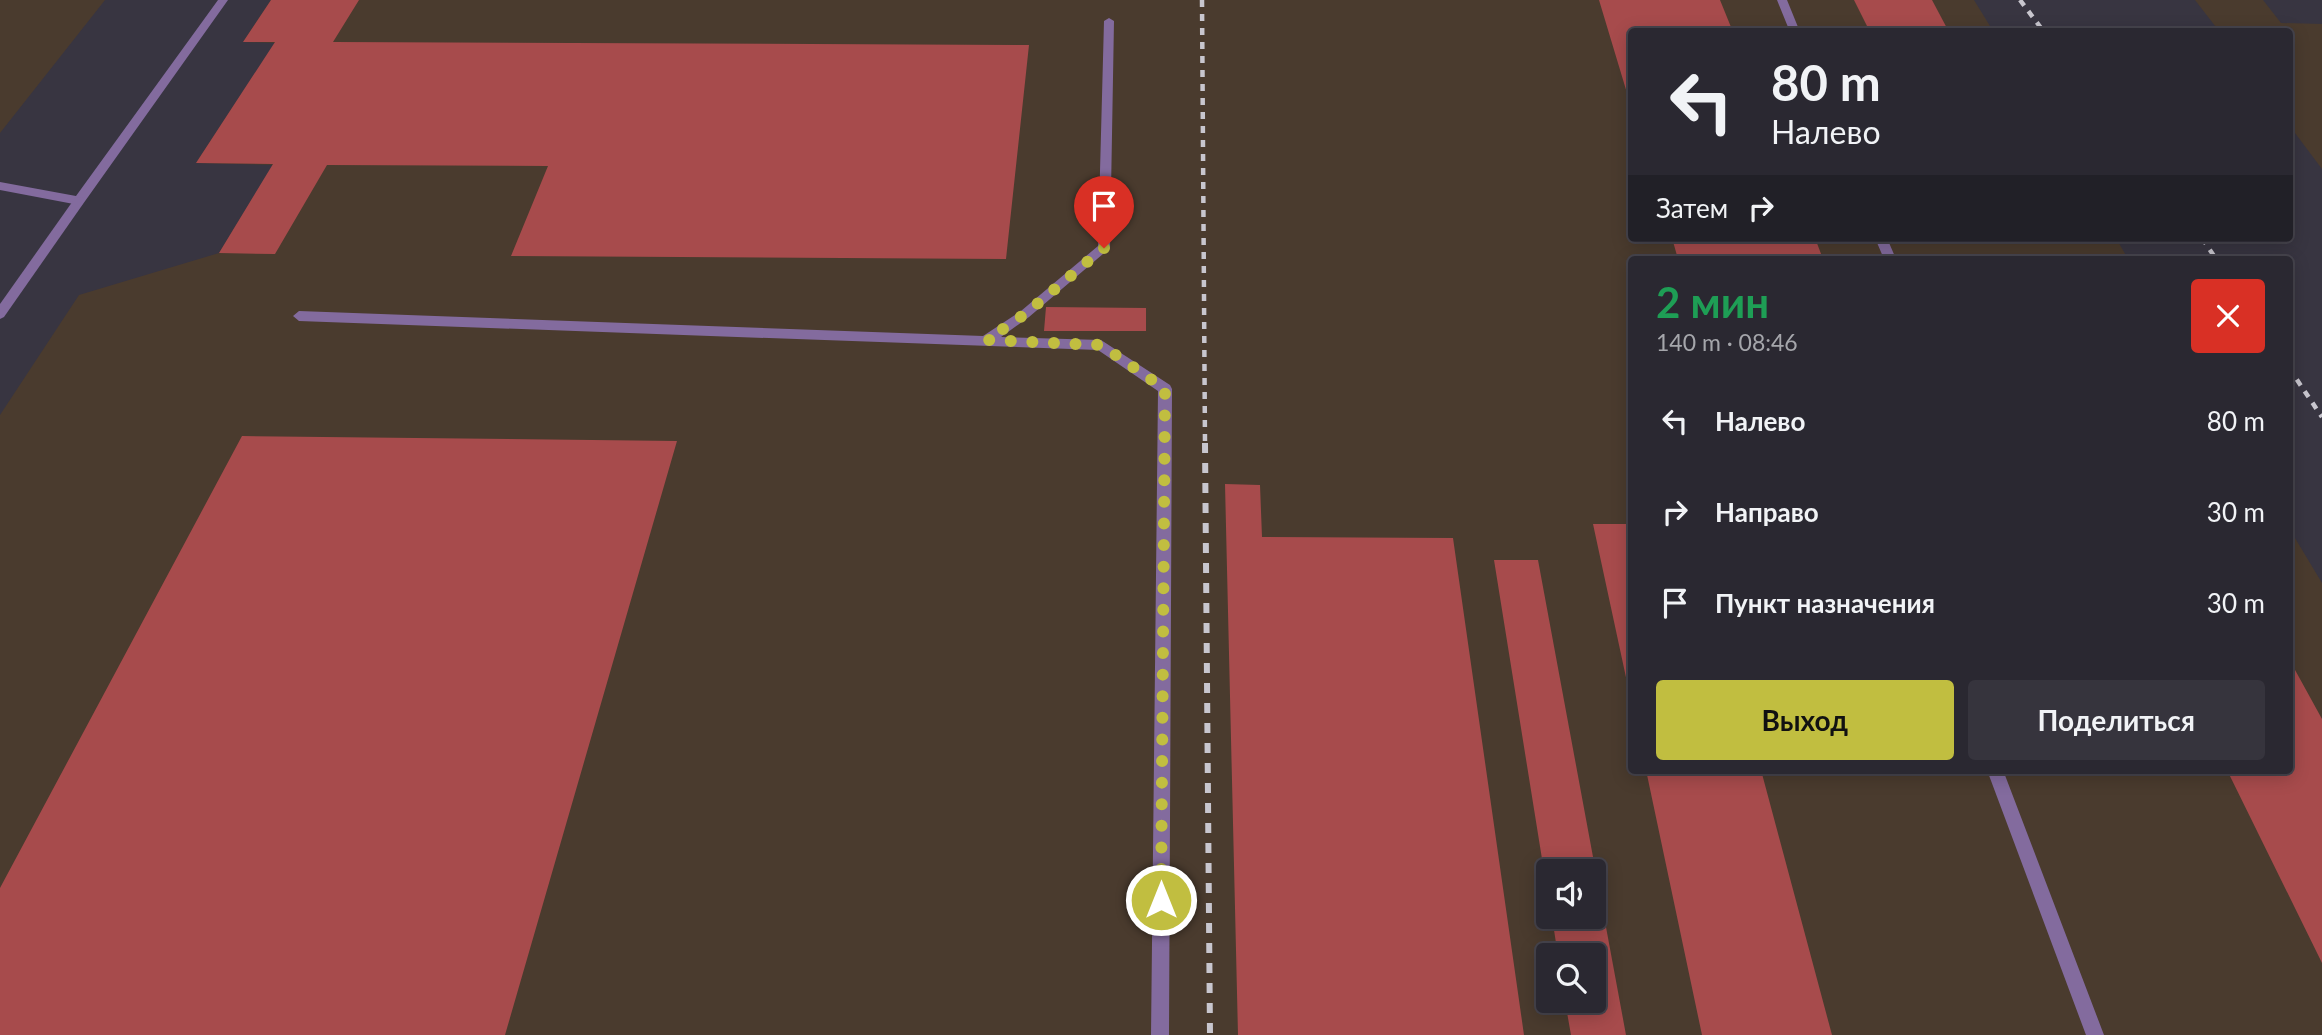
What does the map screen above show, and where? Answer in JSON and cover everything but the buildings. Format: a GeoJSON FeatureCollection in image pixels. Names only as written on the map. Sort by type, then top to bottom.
{"type":"FeatureCollection","features":[{"type":"Feature","properties":{"kind":"street"},"geometry":{"type":"LineString","coordinates":[[0,314],[223,0]]}},
{"type":"Feature","properties":{"kind":"street"},"geometry":{"type":"LineString","coordinates":[[1782,0],[1793,28]]}},
{"type":"Feature","properties":{"kind":"street"},"geometry":{"type":"LineString","coordinates":[[987,340],[1025,314],[1104,248],[1109,21]]}},
{"type":"Feature","properties":{"kind":"street"},"geometry":{"type":"LineString","coordinates":[[0,186],[79,201]]}},
{"type":"Feature","properties":{"kind":"street"},"geometry":{"type":"LineString","coordinates":[[299,316],[1101,345],[1165,389],[1160,1035]]}},
{"type":"Feature","properties":{"kind":"street"},"geometry":{"type":"LineString","coordinates":[[1996,774],[2095,1035]]}},
{"type":"Feature","properties":{"kind":"shaded area"},"geometry":{"type":"Polygon","coordinates":[[[0,0],[105,0],[0,133],[0,0]]]}},
{"type":"Feature","properties":{"kind":"shaded area"},"geometry":{"type":"Polygon","coordinates":[[[271,0],[1974,0],[1991,28],[1628,28],[1628,242],[2118,242],[2126,256],[1628,256],[1628,774],[2293,774],[2293,535],[2322,583],[2322,1035],[0,1035],[0,415],[79,295],[219,253],[273,165],[196,163],[275,43],[243,42],[271,0]]]}},
{"type":"Feature","properties":{"kind":"shaded area"},"geometry":{"type":"Polygon","coordinates":[[[2195,0],[2263,0],[2281,23],[2322,24],[2322,169],[2293,130],[2293,28],[2217,28],[2195,0]]]}},
{"type":"Feature","properties":{"kind":"railway"},"geometry":{"type":"LineString","coordinates":[[1202,0],[1205,445]]}},
{"type":"Feature","properties":{"kind":"railway"},"geometry":{"type":"LineString","coordinates":[[2020,0],[2041,28]]}},
{"type":"Feature","properties":{"kind":"railway"},"geometry":{"type":"LineString","coordinates":[[2205,242],[2214,256]]}},
{"type":"Feature","properties":{"kind":"railway"},"geometry":{"type":"LineString","coordinates":[[2293,374],[2322,417]]}},
{"type":"Feature","properties":{"kind":"railway"},"geometry":{"type":"LineString","coordinates":[[1205,443],[1210,1035]]}},
{"type":"Feature","properties":{"kind":"route"},"geometry":{"type":"LineString","coordinates":[[1104,248],[1025,314],[987,340],[1101,345],[1165,389],[1161,900]]}}]}
